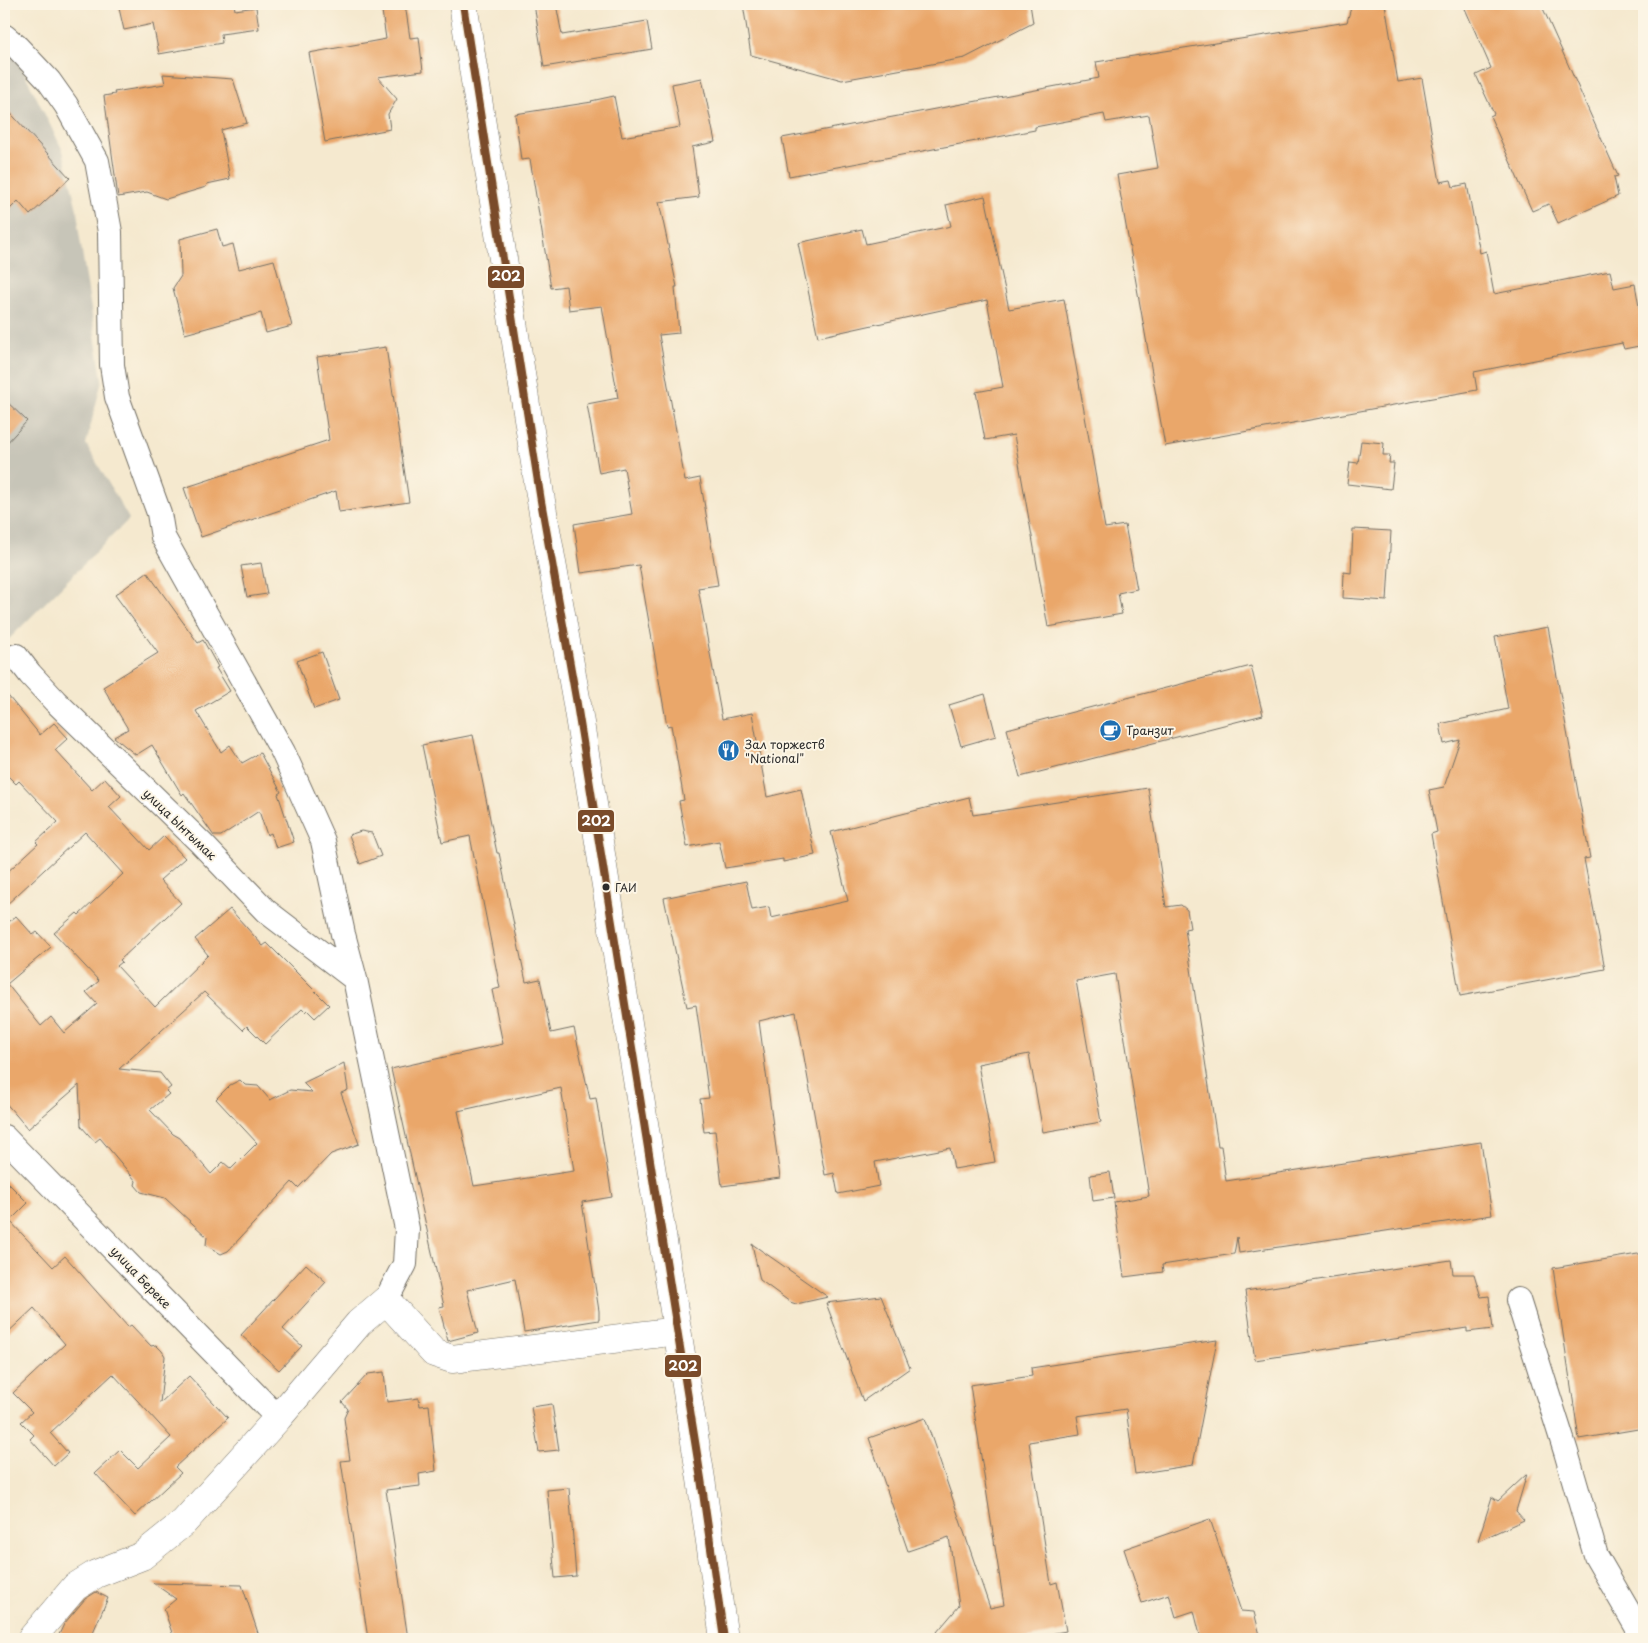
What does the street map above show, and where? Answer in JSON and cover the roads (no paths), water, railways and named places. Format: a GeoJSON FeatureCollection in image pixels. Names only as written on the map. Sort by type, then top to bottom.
{"type":"FeatureCollection","features":[{"type":"Feature","properties":{"kind":"main road"},"geometry":{"type":"LineString","coordinates":[[463,4],[541,500],[576,698],[701,1479],[724,1639]]}},
{"type":"Feature","properties":{"kind":"main road"},"geometry":{"type":"LineString","coordinates":[[31,1639],[75,1587],[96,1574],[142,1556],[184,1522],[278,1418],[359,1322],[386,1300],[434,1352],[452,1359],[677,1331]]}},
{"type":"Feature","properties":{"kind":"street"},"geometry":{"type":"LineString","coordinates":[[4,36],[49,81],[66,105],[97,160],[110,232],[112,365],[117,397],[159,513],[163,537],[284,752],[323,841],[343,934],[355,979],[406,1229],[405,1264],[386,1300]]}},
{"type":"Feature","properties":{"kind":"street","name":"улица Ынтымак"},"geometry":{"type":"LineString","coordinates":[[16,656],[55,701],[201,843],[266,911],[355,979]]}},
{"type":"Feature","properties":{"kind":"street","name":"улица Береке"},"geometry":{"type":"LineString","coordinates":[[4,1137],[278,1418]]}},
{"type":"Feature","properties":{"kind":"street"},"geometry":{"type":"LineString","coordinates":[[1518,1300],[1566,1452],[1596,1556],[1644,1639]]}},
{"type":"Feature","properties":{"kind":"place","name":"Транзит"},"geometry":{"type":"Point","coordinates":[1110,730]}},
{"type":"Feature","properties":{"kind":"place","name":"Зал торжеств \"National\""},"geometry":{"type":"Point","coordinates":[729,751]}},
{"type":"Feature","properties":{"kind":"place","name":"ГАИ"},"geometry":{"type":"Point","coordinates":[606,887]}}]}
